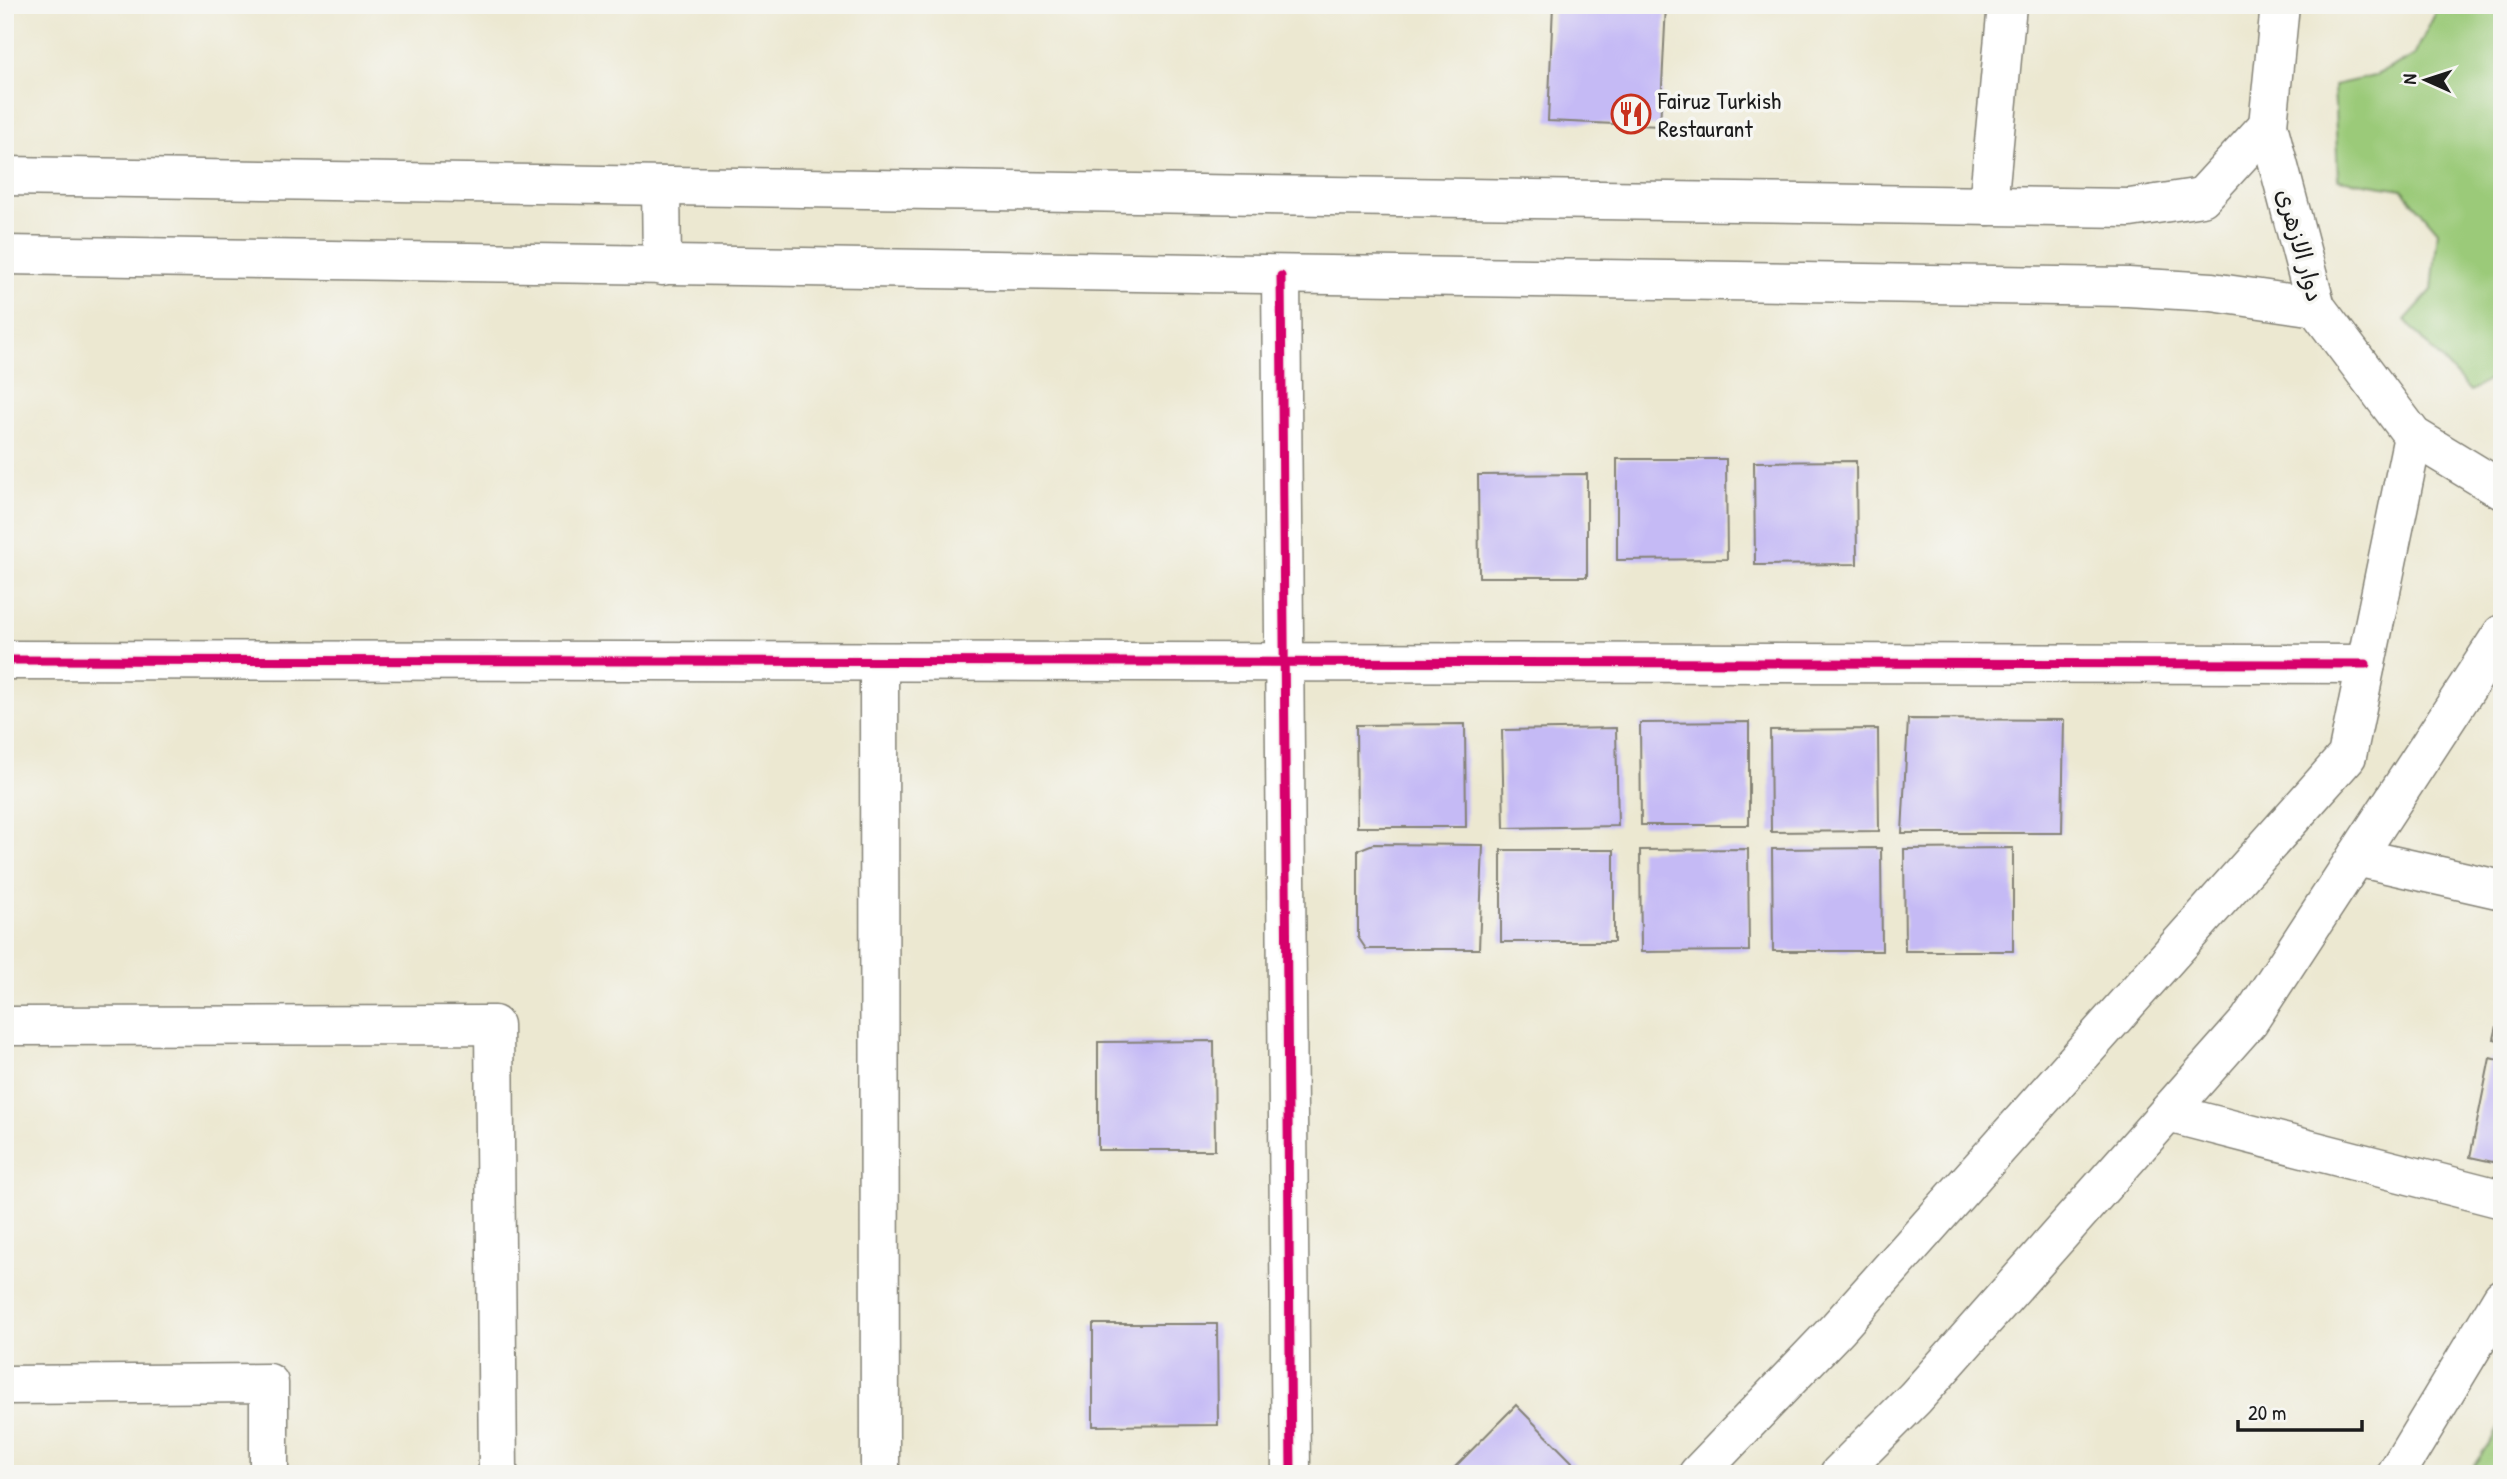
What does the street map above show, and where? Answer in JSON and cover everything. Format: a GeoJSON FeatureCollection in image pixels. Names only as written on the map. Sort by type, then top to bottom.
{"type":"FeatureCollection","features":[{"type":"Feature","properties":{"kind":"main road"},"geometry":{"type":"LineString","coordinates":[[1988,206],[2007,5]]}},
{"type":"Feature","properties":{"kind":"main road","name":"دوار الازهری"},"geometry":{"type":"LineString","coordinates":[[2280,5],[2268,125],[2316,307],[2413,436],[2502,490]]}},
{"type":"Feature","properties":{"kind":"main road"},"geometry":{"type":"LineString","coordinates":[[5,176],[2130,208],[2202,197],[2268,125]]}},
{"type":"Feature","properties":{"kind":"main road"},"geometry":{"type":"LineString","coordinates":[[661,186],[662,266]]}},
{"type":"Feature","properties":{"kind":"main road"},"geometry":{"type":"LineString","coordinates":[[5,255],[2128,288],[2212,292],[2316,307]]}},
{"type":"Feature","properties":{"kind":"main road"},"geometry":{"type":"LineString","coordinates":[[1281,276],[1291,1474]]}},
{"type":"Feature","properties":{"kind":"main road"},"geometry":{"type":"LineString","coordinates":[[1698,1474],[1838,1328],[2347,755],[2413,436]]}},
{"type":"Feature","properties":{"kind":"main road"},"geometry":{"type":"LineString","coordinates":[[1839,1474],[1915,1398],[2249,1021],[2502,634]]}},
{"type":"Feature","properties":{"kind":"main road"},"geometry":{"type":"LineString","coordinates":[[5,660],[2366,664]]}},
{"type":"Feature","properties":{"kind":"main road"},"geometry":{"type":"LineString","coordinates":[[880,662],[880,1474]]}},
{"type":"Feature","properties":{"kind":"main road"},"geometry":{"type":"LineString","coordinates":[[2356,857],[2502,890]]}},
{"type":"Feature","properties":{"kind":"main road"},"geometry":{"type":"LineString","coordinates":[[5,1026],[494,1026],[498,1474]]}},
{"type":"Feature","properties":{"kind":"main road"},"geometry":{"type":"LineString","coordinates":[[2168,1112],[2502,1199]]}},
{"type":"Feature","properties":{"kind":"main road"},"geometry":{"type":"LineString","coordinates":[[2396,1474],[2502,1298]]}},
{"type":"Feature","properties":{"kind":"main road"},"geometry":{"type":"LineString","coordinates":[[5,1385],[268,1383],[269,1474]]}},
{"type":"Feature","properties":{"kind":"green space"},"geometry":{"type":"Polygon","coordinates":[[[2434,5],[2502,5],[2502,373],[2470,391],[2405,320],[2432,290],[2438,231],[2402,189],[2338,179],[2334,85],[2374,76],[2414,56],[2434,16],[2434,5]]]}},
{"type":"Feature","properties":{"kind":"green space"},"geometry":{"type":"Polygon","coordinates":[[[2502,1424],[2502,1474],[2468,1474],[2502,1424]]]}},
{"type":"Feature","properties":{"kind":"building"},"geometry":{"type":"Polygon","coordinates":[[[1553,5],[1666,5],[1660,126],[1548,121],[1553,5]]]}},
{"type":"Feature","properties":{"kind":"building"},"geometry":{"type":"Polygon","coordinates":[[[1617,459],[1726,459],[1727,559],[1617,560],[1617,459]]]}},
{"type":"Feature","properties":{"kind":"building"},"geometry":{"type":"Polygon","coordinates":[[[1856,461],[1857,564],[1755,565],[1754,462],[1856,461]]]}},
{"type":"Feature","properties":{"kind":"building"},"geometry":{"type":"Polygon","coordinates":[[[1587,474],[1587,577],[1479,577],[1478,475],[1587,474]]]}},
{"type":"Feature","properties":{"kind":"building"},"geometry":{"type":"Polygon","coordinates":[[[1908,719],[2064,720],[2062,833],[1902,833],[1908,719]]]}},
{"type":"Feature","properties":{"kind":"building"},"geometry":{"type":"Polygon","coordinates":[[[1749,722],[1749,825],[1641,825],[1640,723],[1749,722]]]}},
{"type":"Feature","properties":{"kind":"building"},"geometry":{"type":"Polygon","coordinates":[[[1465,724],[1466,827],[1357,827],[1356,725],[1465,724]]]}},
{"type":"Feature","properties":{"kind":"building"},"geometry":{"type":"Polygon","coordinates":[[[1616,728],[1618,826],[1504,828],[1502,730],[1616,728]]]}},
{"type":"Feature","properties":{"kind":"building"},"geometry":{"type":"Polygon","coordinates":[[[1878,729],[1879,831],[1771,832],[1770,730],[1878,729]]]}},
{"type":"Feature","properties":{"kind":"building"},"geometry":{"type":"Polygon","coordinates":[[[1373,844],[1483,845],[1479,949],[1366,949],[1358,937],[1358,850],[1373,844]]]}},
{"type":"Feature","properties":{"kind":"building"},"geometry":{"type":"Polygon","coordinates":[[[1881,848],[1882,951],[1773,951],[1772,849],[1881,848]]]}},
{"type":"Feature","properties":{"kind":"building"},"geometry":{"type":"Polygon","coordinates":[[[2013,848],[2013,951],[1905,951],[1904,849],[2013,848]]]}},
{"type":"Feature","properties":{"kind":"building"},"geometry":{"type":"Polygon","coordinates":[[[1748,849],[1749,951],[1641,952],[1640,850],[1748,849]]]}},
{"type":"Feature","properties":{"kind":"building"},"geometry":{"type":"Polygon","coordinates":[[[1501,850],[1614,850],[1614,942],[1501,942],[1501,850]]]}},
{"type":"Feature","properties":{"kind":"building"},"geometry":{"type":"Polygon","coordinates":[[[2502,1008],[2502,1041],[2494,1039],[2502,1008]]]}},
{"type":"Feature","properties":{"kind":"building"},"geometry":{"type":"Polygon","coordinates":[[[1214,1041],[1215,1150],[1098,1150],[1098,1042],[1214,1041]]]}},
{"type":"Feature","properties":{"kind":"building"},"geometry":{"type":"Polygon","coordinates":[[[2490,1058],[2502,1061],[2502,1164],[2470,1157],[2490,1058]]]}},
{"type":"Feature","properties":{"kind":"building"},"geometry":{"type":"Polygon","coordinates":[[[1093,1324],[1217,1324],[1218,1425],[1093,1426],[1093,1324]]]}},
{"type":"Feature","properties":{"kind":"building"},"geometry":{"type":"Polygon","coordinates":[[[1516,1405],[1584,1474],[1448,1474],[1516,1405]]]}},
{"type":"Feature","properties":{"kind":"cycle path"},"geometry":{"type":"LineString","coordinates":[[1281,276],[1291,1474]]}},
{"type":"Feature","properties":{"kind":"cycle path"},"geometry":{"type":"LineString","coordinates":[[5,660],[2366,664]]}},
{"type":"Feature","properties":{"kind":"place","name":"Fairuz Turkish Restaurant"},"geometry":{"type":"Point","coordinates":[1631,114]}}]}
